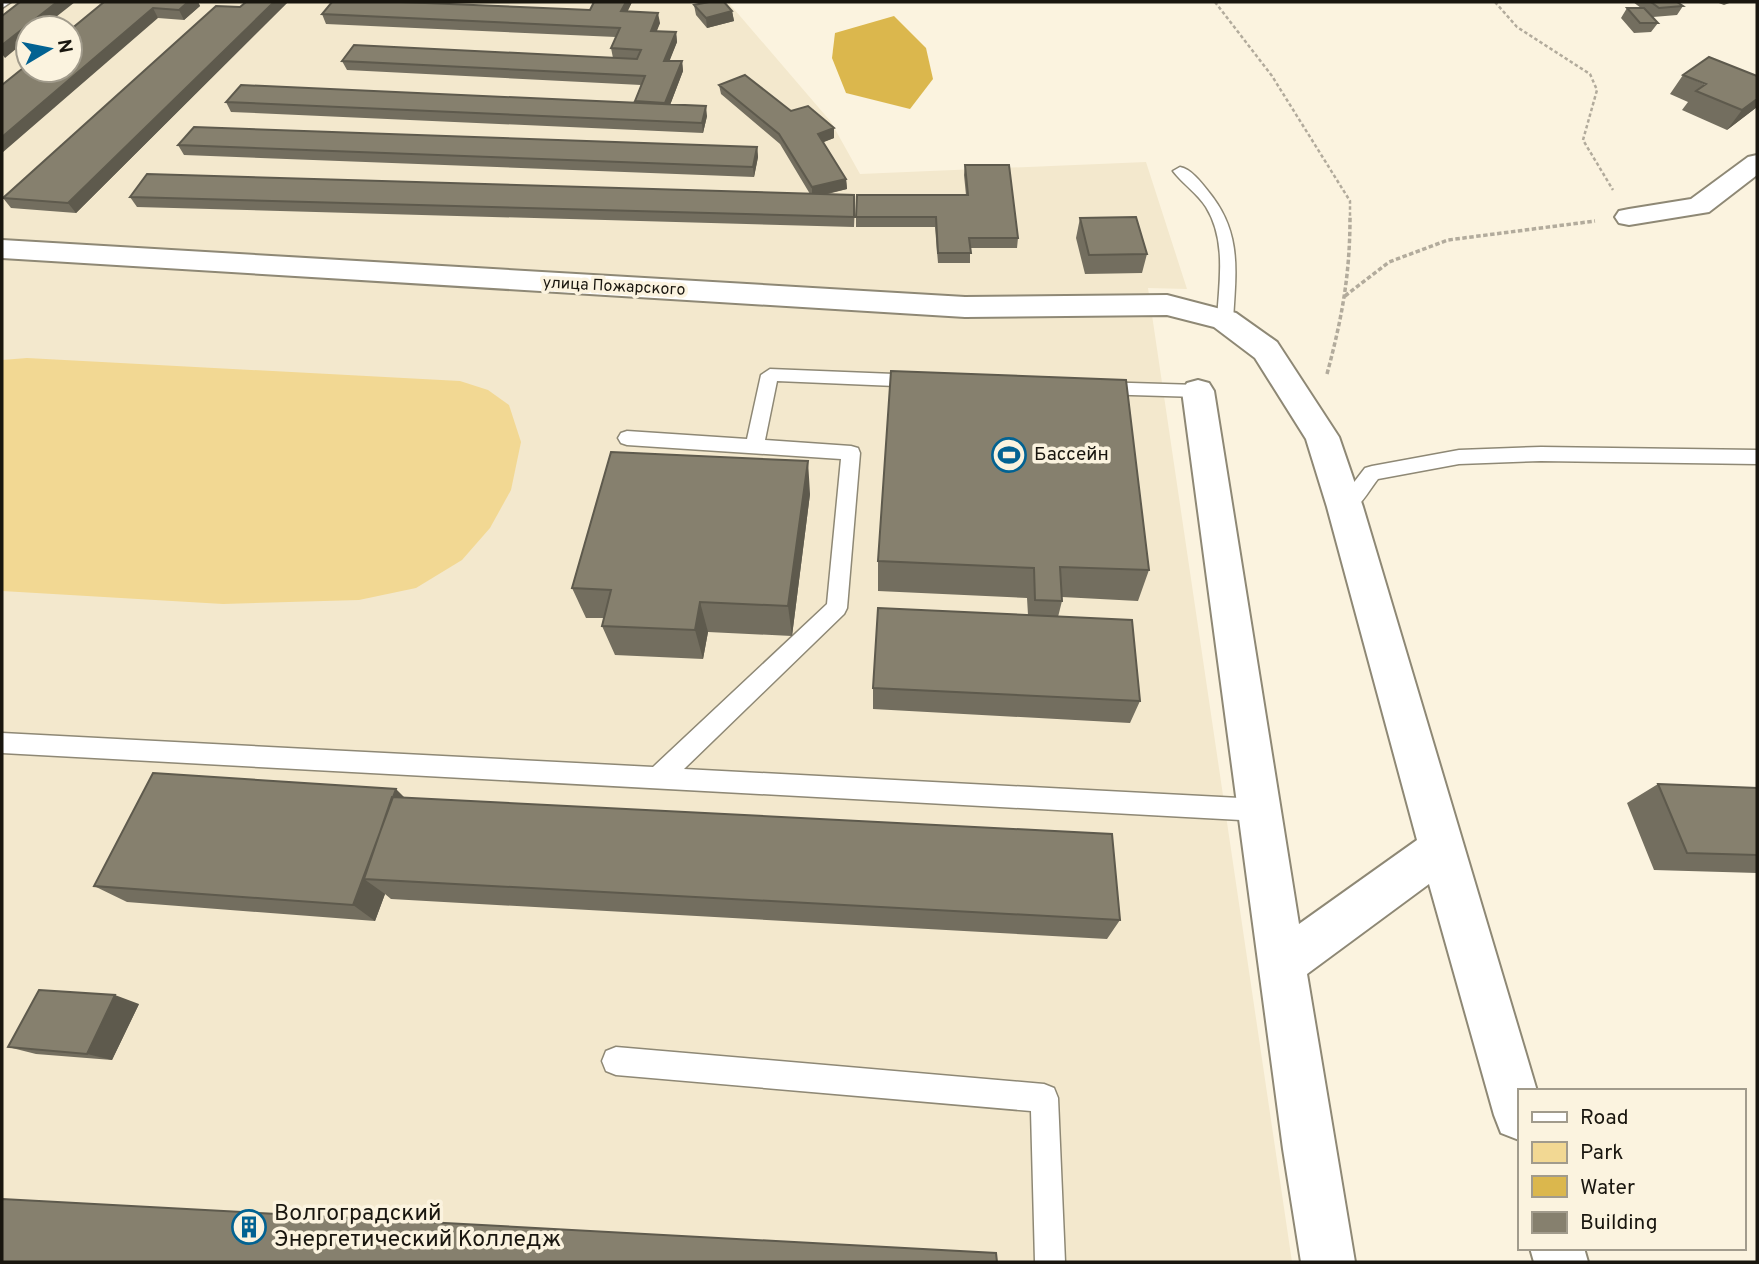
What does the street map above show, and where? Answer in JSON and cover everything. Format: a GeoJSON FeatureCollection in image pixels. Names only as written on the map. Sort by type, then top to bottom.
{"type":"FeatureCollection","features":[{"type":"Feature","properties":{"kind":"street"},"geometry":{"type":"LineString","coordinates":[[1629,217],[1699,206],[1757,163]]}},
{"type":"Feature","properties":{"kind":"street","name":"улица Пожарского"},"geometry":{"type":"LineString","coordinates":[[2,249],[965,307],[1167,305],[1226,320]]}},
{"type":"Feature","properties":{"kind":"street"},"geometry":{"type":"LineString","coordinates":[[1226,320],[1266,350],[1322,437],[1345,507],[1376,623],[1518,1111]]}},
{"type":"Feature","properties":{"kind":"street"},"geometry":{"type":"LineString","coordinates":[[1198,391],[1328,1262]]}},
{"type":"Feature","properties":{"kind":"street"},"geometry":{"type":"LineString","coordinates":[[1282,964],[1443,848]]}},
{"type":"Feature","properties":{"kind":"lane"},"geometry":{"type":"LineString","coordinates":[[1180,171],[1194,182],[1220,217],[1229,245],[1226,320]]}},
{"type":"Feature","properties":{"kind":"lane"},"geometry":{"type":"LineString","coordinates":[[755,446],[770,375],[935,381]]}},
{"type":"Feature","properties":{"kind":"lane"},"geometry":{"type":"LineString","coordinates":[[1073,387],[1198,391]]}},
{"type":"Feature","properties":{"kind":"lane"},"geometry":{"type":"LineString","coordinates":[[627,438],[851,453],[837,608],[657,778]]}},
{"type":"Feature","properties":{"kind":"lane"},"geometry":{"type":"LineString","coordinates":[[1345,507],[1372,473],[1459,457],[1541,454],[1757,457]]}},
{"type":"Feature","properties":{"kind":"lane"},"geometry":{"type":"LineString","coordinates":[[2,743],[1259,810]]}},
{"type":"Feature","properties":{"kind":"lane"},"geometry":{"type":"LineString","coordinates":[[616,1061],[1044,1098],[1050,1262]]}},
{"type":"Feature","properties":{"kind":"path"},"geometry":{"type":"LineString","coordinates":[[1215,2],[1279,87],[1350,201],[1350,266],[1339,330],[1324,383],[1322,437]]}},
{"type":"Feature","properties":{"kind":"path"},"geometry":{"type":"LineString","coordinates":[[1345,296],[1389,262],[1448,240],[1629,217],[1583,140],[1597,90],[1590,74],[1517,27],[1495,2]]}},
{"type":"Feature","properties":{"kind":"shaded area"},"geometry":{"type":"Polygon","coordinates":[[[2,2],[728,2],[831,122],[860,174],[1146,162],[1187,289],[1148,288],[1292,1262],[2,1262],[2,2]]]}},
{"type":"Feature","properties":{"kind":"green space"},"geometry":{"type":"Polygon","coordinates":[[[27,358],[460,381],[488,390],[509,405],[521,442],[511,490],[490,528],[462,560],[416,588],[359,600],[223,604],[2,591],[2,360],[27,358]]]}},
{"type":"Feature","properties":{"kind":"water"},"geometry":{"type":"Polygon","coordinates":[[[894,16],[926,48],[933,79],[910,109],[846,93],[832,58],[835,33],[894,16]]]}},
{"type":"Feature","properties":{"kind":"building"},"geometry":{"type":"Polygon","coordinates":[[[20,2],[57,2],[42,14],[14,14],[14,36],[2,45],[2,16],[20,2]]]}},
{"type":"Feature","properties":{"kind":"building"},"geometry":{"type":"Polygon","coordinates":[[[104,2],[188,2],[179,10],[153,8],[84,67],[84,18],[104,2]]]}},
{"type":"Feature","properties":{"kind":"building"},"geometry":{"type":"Polygon","coordinates":[[[246,2],[274,2],[68,203],[3,198],[216,6],[240,7],[246,2]]]}},
{"type":"Feature","properties":{"kind":"building"},"geometry":{"type":"Polygon","coordinates":[[[332,2],[401,2],[590,10],[594,2],[626,2],[621,11],[658,13],[651,31],[676,32],[664,61],[682,61],[665,103],[635,101],[645,76],[342,61],[354,45],[637,59],[641,50],[611,48],[620,28],[322,14],[332,2]]]}},
{"type":"Feature","properties":{"kind":"building"},"geometry":{"type":"Polygon","coordinates":[[[724,2],[732,11],[706,18],[694,5],[724,2]]]}},
{"type":"Feature","properties":{"kind":"building"},"geometry":{"type":"Polygon","coordinates":[[[1651,2],[1677,2],[1683,6],[1659,8],[1651,2]]]}},
{"type":"Feature","properties":{"kind":"building"},"geometry":{"type":"Polygon","coordinates":[[[1627,8],[1644,8],[1658,23],[1640,23],[1627,8]]]}},
{"type":"Feature","properties":{"kind":"building"},"geometry":{"type":"Polygon","coordinates":[[[1709,57],[1757,76],[1757,99],[1742,110],[1696,91],[1706,84],[1683,75],[1709,57]]]}},
{"type":"Feature","properties":{"kind":"building"},"geometry":{"type":"Polygon","coordinates":[[[14,75],[14,84],[64,84],[2,137],[2,85],[14,75]]]}},
{"type":"Feature","properties":{"kind":"building"},"geometry":{"type":"Polygon","coordinates":[[[745,75],[791,111],[808,106],[834,128],[818,134],[846,179],[812,187],[779,134],[719,85],[745,75]]]}},
{"type":"Feature","properties":{"kind":"building"},"geometry":{"type":"Polygon","coordinates":[[[241,85],[706,106],[702,123],[226,102],[241,85]]]}},
{"type":"Feature","properties":{"kind":"building"},"geometry":{"type":"Polygon","coordinates":[[[194,127],[757,147],[753,167],[178,145],[194,127]]]}},
{"type":"Feature","properties":{"kind":"building"},"geometry":{"type":"Polygon","coordinates":[[[965,165],[1009,165],[1018,238],[969,238],[971,253],[938,253],[936,217],[856,217],[857,195],[968,195],[965,165]]]}},
{"type":"Feature","properties":{"kind":"building"},"geometry":{"type":"Polygon","coordinates":[[[147,174],[854,195],[854,217],[130,197],[147,174]]]}},
{"type":"Feature","properties":{"kind":"building"},"geometry":{"type":"Polygon","coordinates":[[[1136,217],[1147,254],[1089,255],[1080,218],[1136,217]]]}},
{"type":"Feature","properties":{"kind":"building"},"geometry":{"type":"Polygon","coordinates":[[[891,371],[1126,380],[1149,570],[1060,567],[1062,601],[1035,600],[1034,568],[878,561],[891,371]]]}},
{"type":"Feature","properties":{"kind":"building"},"geometry":{"type":"Polygon","coordinates":[[[611,452],[808,461],[788,606],[700,602],[695,630],[602,626],[611,590],[572,588],[611,452]]]}},
{"type":"Feature","properties":{"kind":"building"},"geometry":{"type":"Polygon","coordinates":[[[878,608],[1132,620],[1140,701],[873,688],[878,608]]]}},
{"type":"Feature","properties":{"kind":"building"},"geometry":{"type":"Polygon","coordinates":[[[153,773],[396,789],[353,905],[94,886],[153,773]]]}},
{"type":"Feature","properties":{"kind":"building"},"geometry":{"type":"Polygon","coordinates":[[[1658,784],[1757,788],[1757,855],[1687,853],[1658,784]]]}},
{"type":"Feature","properties":{"kind":"building"},"geometry":{"type":"Polygon","coordinates":[[[392,797],[1112,834],[1120,920],[364,879],[392,797]]]}},
{"type":"Feature","properties":{"kind":"building"},"geometry":{"type":"Polygon","coordinates":[[[39,990],[115,995],[87,1054],[8,1047],[39,990]]]}},
{"type":"Feature","properties":{"kind":"building","name":"Волгоградский Энергетический Колледж"},"geometry":{"type":"Polygon","coordinates":[[[2,1199],[996,1253],[997,1262],[2,1262],[2,1199]]]}},
{"type":"Feature","properties":{"kind":"place","name":"Бассейн"},"geometry":{"type":"Point","coordinates":[1009,455]}},
{"type":"Feature","properties":{"kind":"place","name":"Волгоградский Энергетический Колледж"},"geometry":{"type":"Point","coordinates":[249,1227]}}]}
